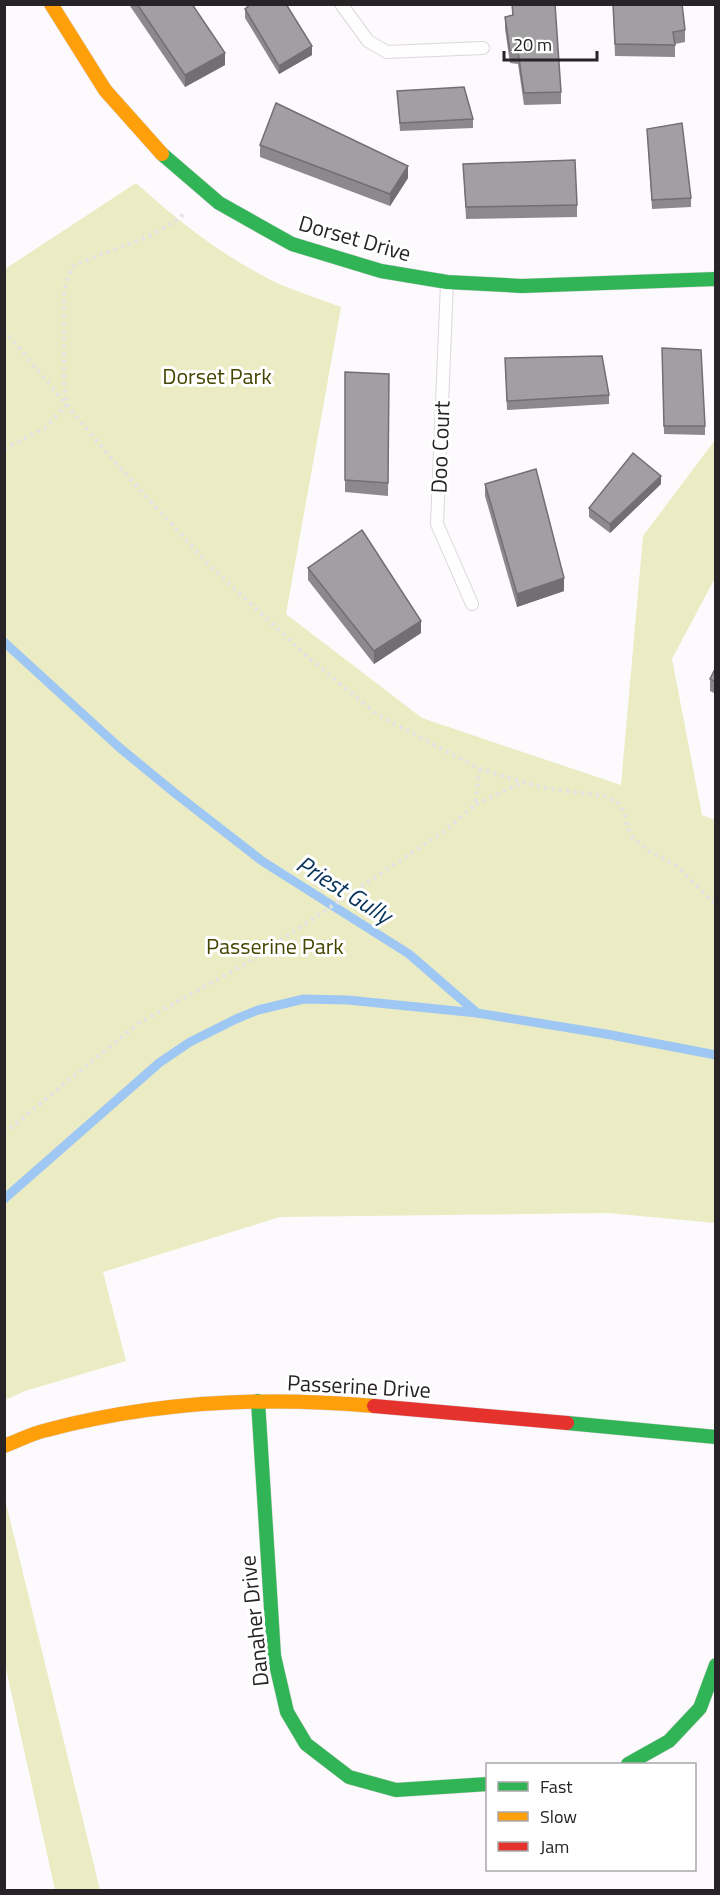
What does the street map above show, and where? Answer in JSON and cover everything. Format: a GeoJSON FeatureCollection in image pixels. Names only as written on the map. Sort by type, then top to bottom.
{"type":"FeatureCollection","features":[{"type":"Feature","properties":{"kind":"street","name":"Dorset Drive"},"geometry":{"type":"LineString","coordinates":[[51,4],[105,90],[162,154],[219,202],[292,244],[381,271],[447,282],[522,286],[716,279]]}},
{"type":"Feature","properties":{"kind":"street","name":"Passerine Drive"},"geometry":{"type":"LineString","coordinates":[[4,1446],[45,1430],[154,1408],[258,1401],[344,1403],[716,1437]]}},
{"type":"Feature","properties":{"kind":"street","name":"Danaher Drive"},"geometry":{"type":"LineString","coordinates":[[258,1401],[274,1656],[286,1712],[306,1744],[349,1777],[396,1790],[486,1784]]}},
{"type":"Feature","properties":{"kind":"street"},"geometry":{"type":"LineString","coordinates":[[630,1763],[669,1741],[700,1708],[716,1665]]}},
{"type":"Feature","properties":{"kind":"lane"},"geometry":{"type":"LineString","coordinates":[[341,4],[368,41],[387,52],[483,48]]}},
{"type":"Feature","properties":{"kind":"lane","name":"Doo Court"},"geometry":{"type":"LineString","coordinates":[[447,282],[437,524],[472,604]]}},
{"type":"Feature","properties":{"kind":"path"},"geometry":{"type":"LineString","coordinates":[[67,404],[64,382],[64,290],[72,267],[94,256],[138,242],[177,220],[208,193]]}},
{"type":"Feature","properties":{"kind":"path"},"geometry":{"type":"LineString","coordinates":[[4,330],[112,459],[209,565],[309,658],[378,715],[480,769],[544,788],[604,796],[618,803],[625,813],[627,827],[633,838],[650,852],[677,866],[716,905]]}},
{"type":"Feature","properties":{"kind":"path"},"geometry":{"type":"LineString","coordinates":[[4,449],[46,427],[67,404]]}},
{"type":"Feature","properties":{"kind":"path"},"geometry":{"type":"LineString","coordinates":[[475,805],[480,769]]}},
{"type":"Feature","properties":{"kind":"path"},"geometry":{"type":"LineString","coordinates":[[4,1133],[139,1023],[245,964],[443,832],[475,805],[524,782]]}},
{"type":"Feature","properties":{"kind":"green space","name":"Passerine Park"},"geometry":{"type":"Polygon","coordinates":[[[136,183],[167,210],[235,260],[279,284],[341,307],[286,614],[422,718],[621,785],[643,536],[715,440],[715,578],[672,659],[702,815],[715,820],[715,1223],[608,1213],[280,1217],[103,1272],[126,1361],[25,1391],[5,1400],[5,269],[136,183]]]}},
{"type":"Feature","properties":{"kind":"green space"},"geometry":{"type":"Polygon","coordinates":[[[4,1499],[100,1890],[55,1890],[5,1664],[4,1499]]]}},
{"type":"Feature","properties":{"kind":"building"},"geometry":{"type":"Polygon","coordinates":[[[137,4],[192,4],[225,53],[185,75],[137,4]]]}},
{"type":"Feature","properties":{"kind":"building"},"geometry":{"type":"Polygon","coordinates":[[[251,4],[286,4],[312,46],[279,66],[245,9],[251,4]]]}},
{"type":"Feature","properties":{"kind":"building"},"geometry":{"type":"Polygon","coordinates":[[[512,4],[555,4],[561,92],[524,93],[518,52],[510,51],[505,17],[513,15],[512,4]]]}},
{"type":"Feature","properties":{"kind":"building"},"geometry":{"type":"Polygon","coordinates":[[[613,4],[682,4],[685,30],[673,32],[675,45],[615,44],[613,4]]]}},
{"type":"Feature","properties":{"kind":"building"},"geometry":{"type":"Polygon","coordinates":[[[464,87],[473,119],[400,123],[397,91],[464,87]]]}},
{"type":"Feature","properties":{"kind":"building"},"geometry":{"type":"Polygon","coordinates":[[[276,103],[408,166],[390,194],[260,145],[276,103]]]}},
{"type":"Feature","properties":{"kind":"building"},"geometry":{"type":"Polygon","coordinates":[[[682,123],[691,198],[652,200],[647,129],[682,123]]]}},
{"type":"Feature","properties":{"kind":"building"},"geometry":{"type":"Polygon","coordinates":[[[575,160],[577,205],[466,207],[463,164],[575,160]]]}},
{"type":"Feature","properties":{"kind":"building"},"geometry":{"type":"Polygon","coordinates":[[[662,348],[701,350],[705,426],[664,426],[662,348]]]}},
{"type":"Feature","properties":{"kind":"building"},"geometry":{"type":"Polygon","coordinates":[[[602,356],[609,395],[507,401],[505,358],[602,356]]]}},
{"type":"Feature","properties":{"kind":"building"},"geometry":{"type":"Polygon","coordinates":[[[345,372],[389,374],[388,483],[345,480],[345,372]]]}},
{"type":"Feature","properties":{"kind":"building"},"geometry":{"type":"Polygon","coordinates":[[[633,453],[661,476],[610,524],[589,508],[633,453]]]}},
{"type":"Feature","properties":{"kind":"building"},"geometry":{"type":"Polygon","coordinates":[[[536,469],[564,578],[517,594],[485,484],[536,469]]]}},
{"type":"Feature","properties":{"kind":"building"},"geometry":{"type":"Polygon","coordinates":[[[362,530],[421,621],[374,651],[308,568],[362,530]]]}},
{"type":"Feature","properties":{"kind":"building"},"geometry":{"type":"Polygon","coordinates":[[[716,667],[716,682],[710,679],[716,667]]]}},
{"type":"Feature","properties":{"kind":"waterway","name":"Priest Gully"},"geometry":{"type":"LineString","coordinates":[[4,642],[120,748],[176,794],[262,861],[409,954],[477,1013]]}},
{"type":"Feature","properties":{"kind":"waterway"},"geometry":{"type":"LineString","coordinates":[[4,1199],[159,1063],[190,1042],[258,1010],[304,999],[348,1000],[477,1013],[716,1055]]}},
{"type":"Feature","properties":{"kind":"traffic: fast"},"geometry":{"type":"LineString","coordinates":[[162,154],[219,203],[292,244],[381,271],[447,282],[522,286],[716,279]]}},
{"type":"Feature","properties":{"kind":"traffic: fast"},"geometry":{"type":"LineString","coordinates":[[258,1401],[274,1656],[287,1712],[306,1744],[349,1777],[396,1790],[486,1784]]}},
{"type":"Feature","properties":{"kind":"traffic: fast"},"geometry":{"type":"LineString","coordinates":[[567,1423],[716,1437]]}},
{"type":"Feature","properties":{"kind":"traffic: fast"},"geometry":{"type":"LineString","coordinates":[[630,1763],[669,1741],[700,1708],[716,1665]]}},
{"type":"Feature","properties":{"kind":"traffic: slow"},"geometry":{"type":"LineString","coordinates":[[51,4],[105,90],[162,154]]}},
{"type":"Feature","properties":{"kind":"traffic: slow"},"geometry":{"type":"LineString","coordinates":[[4,1446],[41,1431],[168,1407],[251,1402],[374,1406]]}},
{"type":"Feature","properties":{"kind":"traffic: jam"},"geometry":{"type":"LineString","coordinates":[[374,1406],[567,1423]]}},
{"type":"Feature","properties":{"kind":"park label","name":"Dorset Park"},"geometry":{"type":"Point","coordinates":[217,376]}}]}
